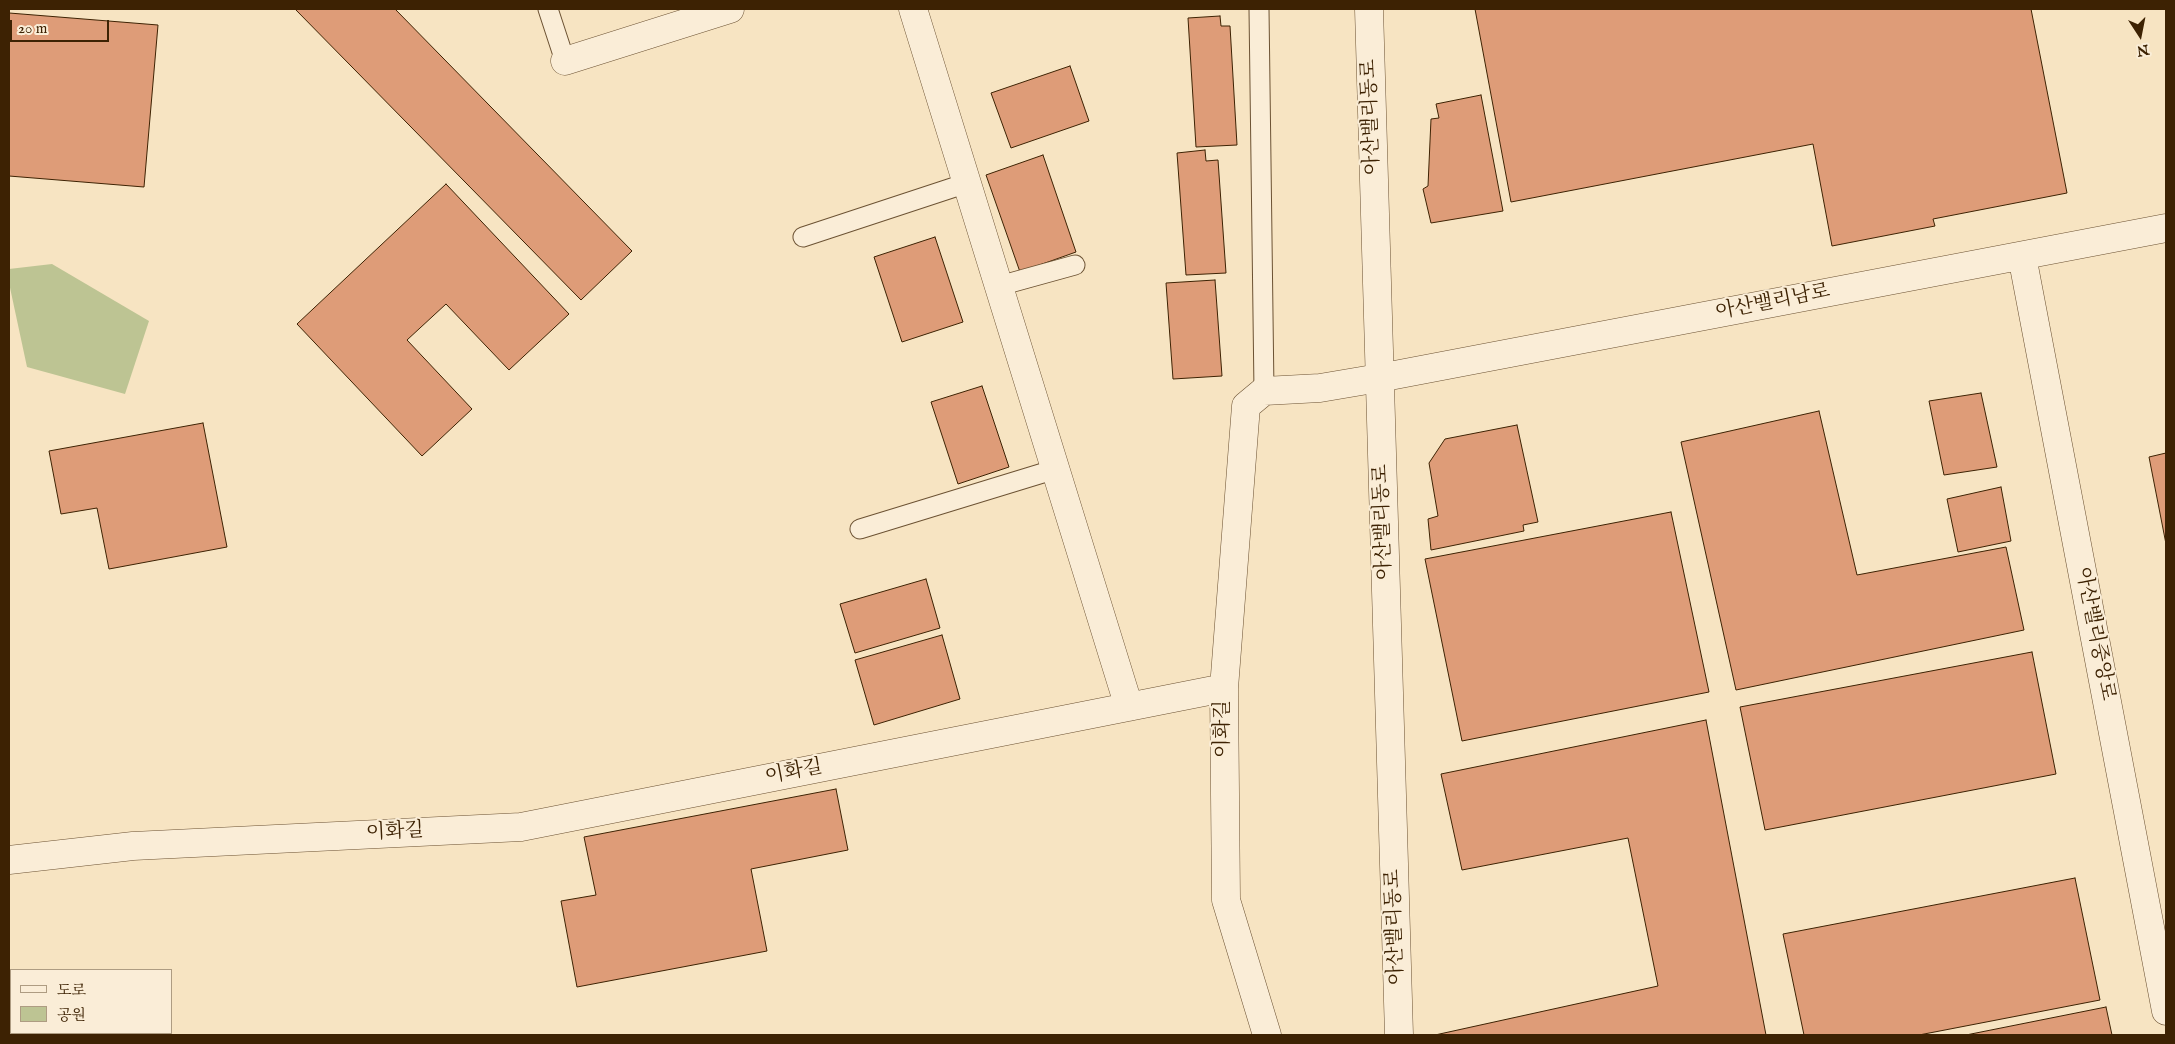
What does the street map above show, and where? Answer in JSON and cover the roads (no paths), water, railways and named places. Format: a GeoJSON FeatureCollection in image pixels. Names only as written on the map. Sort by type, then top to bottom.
{"type":"FeatureCollection","features":[{"type":"Feature","properties":{"kind":"street"},"geometry":{"type":"LineString","coordinates":[[565,61],[730,9]]}},
{"type":"Feature","properties":{"kind":"street"},"geometry":{"type":"LineString","coordinates":[[913,9],[1129,707]]}},
{"type":"Feature","properties":{"kind":"street","name":"아산밸리동로"},"geometry":{"type":"LineString","coordinates":[[1369,9],[1399,1035]]}},
{"type":"Feature","properties":{"kind":"street","name":"아산밸리남로"},"geometry":{"type":"LineString","coordinates":[[1264,391],[1320,388],[1379,378],[2166,228]]}},
{"type":"Feature","properties":{"kind":"street","name":"아산밸리중앙로"},"geometry":{"type":"LineString","coordinates":[[2022,256],[2166,1011]]}},
{"type":"Feature","properties":{"kind":"street"},"geometry":{"type":"LineString","coordinates":[[1224,688],[1246,406],[1264,391]]}},
{"type":"Feature","properties":{"kind":"street","name":"이화길"},"geometry":{"type":"LineString","coordinates":[[9,860],[134,846],[520,827],[1224,688],[1226,900],[1267,1035]]}},
{"type":"Feature","properties":{"kind":"lane"},"geometry":{"type":"LineString","coordinates":[[548,9],[565,61]]}},
{"type":"Feature","properties":{"kind":"lane"},"geometry":{"type":"LineString","coordinates":[[1259,9],[1264,391]]}},
{"type":"Feature","properties":{"kind":"lane"},"geometry":{"type":"LineString","coordinates":[[803,237],[967,183]]}},
{"type":"Feature","properties":{"kind":"lane"},"geometry":{"type":"LineString","coordinates":[[999,286],[1075,265]]}},
{"type":"Feature","properties":{"kind":"lane"},"geometry":{"type":"LineString","coordinates":[[860,529],[1056,470]]}}]}
